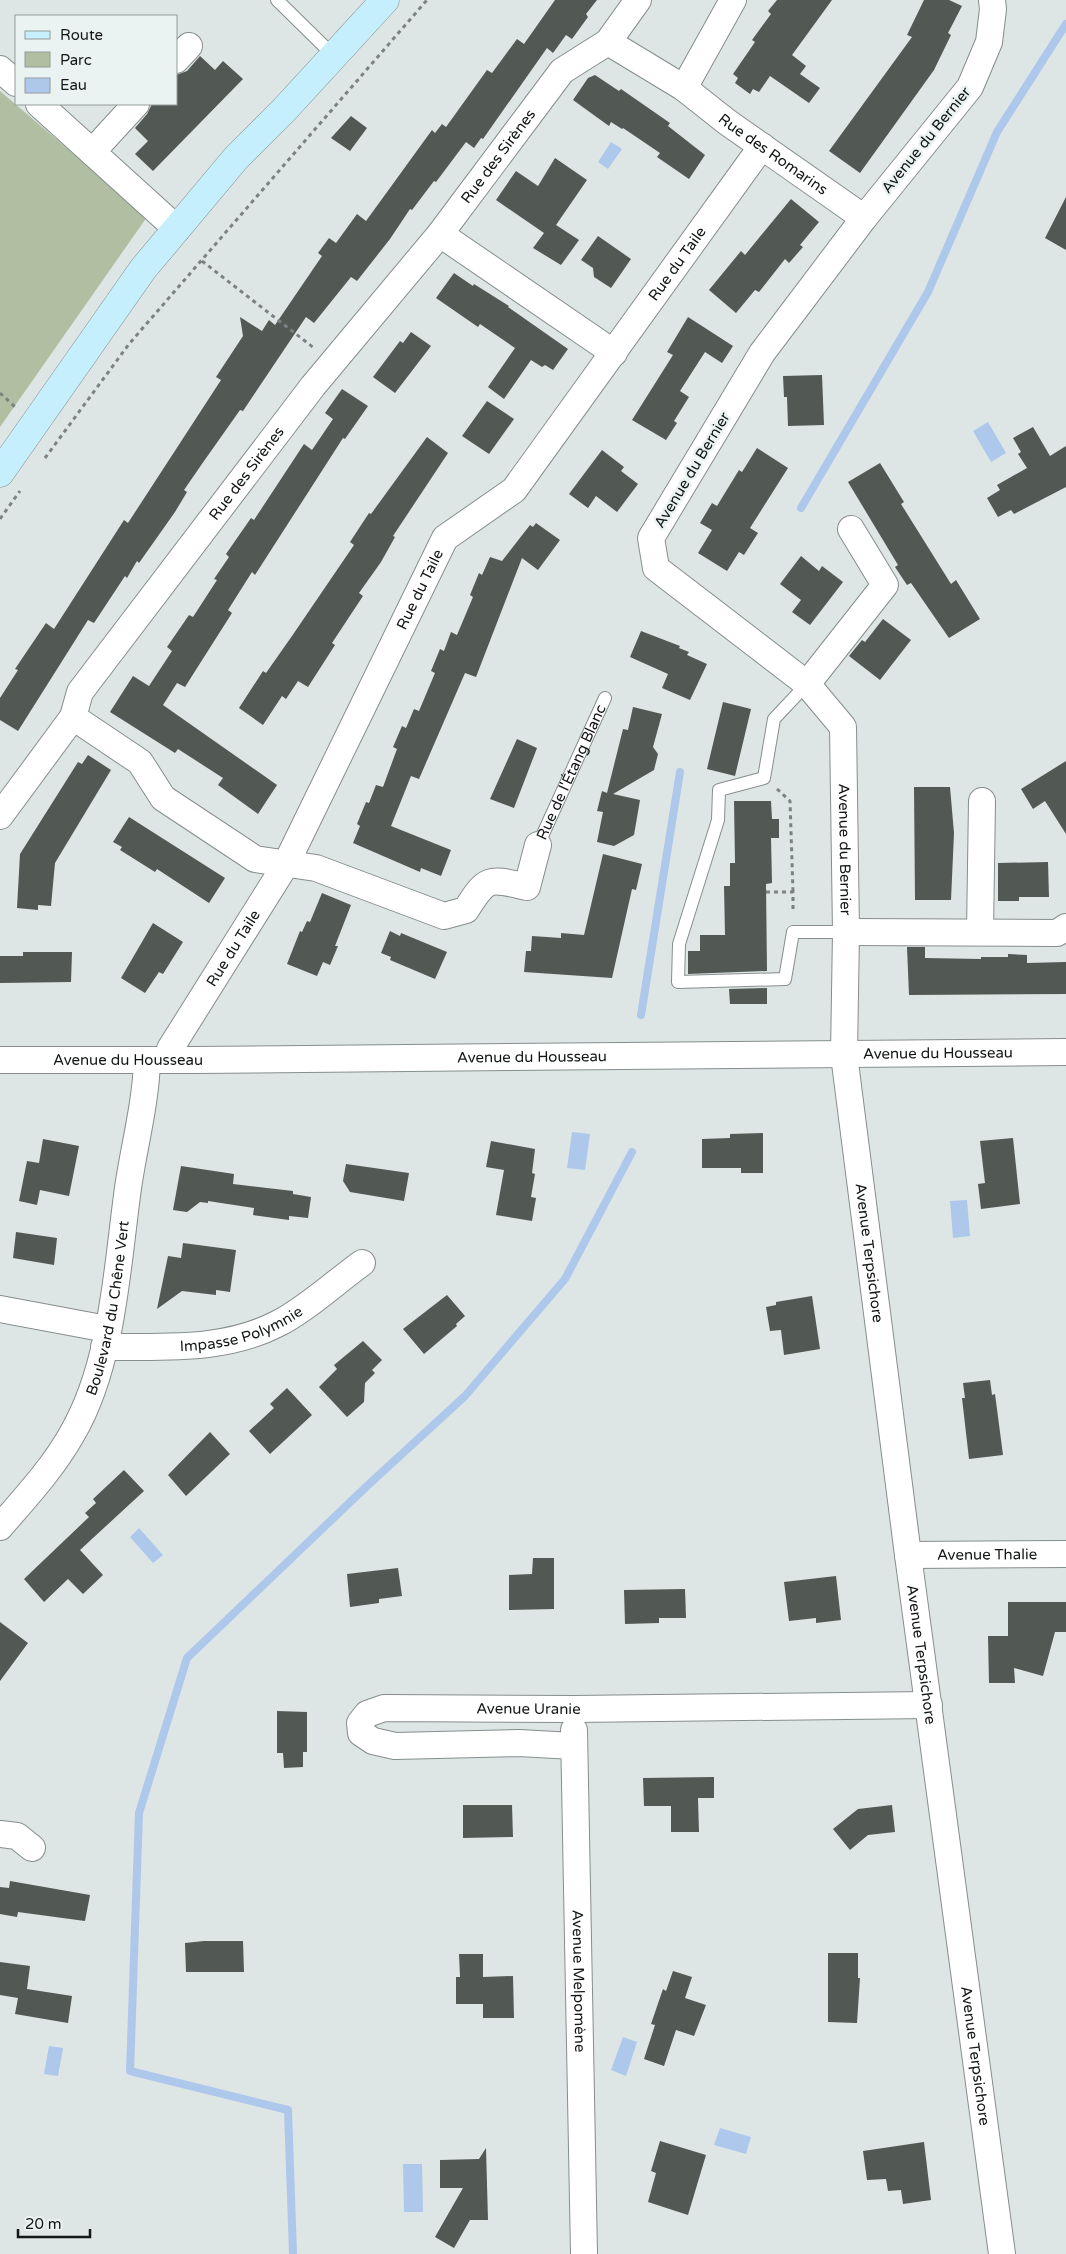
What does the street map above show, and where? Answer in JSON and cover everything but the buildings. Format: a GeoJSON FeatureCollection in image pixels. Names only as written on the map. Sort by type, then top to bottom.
{"type":"FeatureCollection","features":[{"type":"Feature","properties":{"kind":"main road"},"geometry":{"type":"LineString","coordinates":[[0,474],[143,269],[236,158],[386,0]]}},
{"type":"Feature","properties":{"kind":"street"},"geometry":{"type":"LineString","coordinates":[[608,42],[638,0]]}},
{"type":"Feature","properties":{"kind":"street"},"geometry":{"type":"LineString","coordinates":[[684,88],[733,0]]}},
{"type":"Feature","properties":{"kind":"street","name":"Avenue du Bernier"},"geometry":{"type":"LineString","coordinates":[[844,1055],[846,932],[843,727],[807,684],[656,568],[651,538],[762,353],[864,218],[970,87],[989,42],[993,9],[992,0]]}},
{"type":"Feature","properties":{"kind":"street","name":"Rue des Romarins"},"geometry":{"type":"LineString","coordinates":[[608,42],[684,88],[864,218]]}},
{"type":"Feature","properties":{"kind":"street","name":"Rue des Sirènes"},"geometry":{"type":"LineString","coordinates":[[73,717],[80,692],[332,362],[440,234],[562,71],[608,42]]}},
{"type":"Feature","properties":{"kind":"street"},"geometry":{"type":"LineString","coordinates":[[0,69],[15,82]]}},
{"type":"Feature","properties":{"kind":"street"},"geometry":{"type":"LineString","coordinates":[[40,105],[177,229]]}},
{"type":"Feature","properties":{"kind":"street"},"geometry":{"type":"LineString","coordinates":[[92,152],[135,105]]}},
{"type":"Feature","properties":{"kind":"street","name":"Rue du Taile"},"geometry":{"type":"LineString","coordinates":[[158,1060],[170,1049],[286,864],[445,538],[514,490],[762,146]]}},
{"type":"Feature","properties":{"kind":"street"},"geometry":{"type":"LineString","coordinates":[[440,234],[614,353]]}},
{"type":"Feature","properties":{"kind":"street"},"geometry":{"type":"LineString","coordinates":[[807,684],[885,585],[851,529]]}},
{"type":"Feature","properties":{"kind":"street"},"geometry":{"type":"LineString","coordinates":[[0,816],[73,717],[140,762],[163,798],[255,859],[316,868],[444,916],[466,910],[480,887],[496,880],[527,887],[538,846]]}},
{"type":"Feature","properties":{"kind":"street"},"geometry":{"type":"LineString","coordinates":[[980,932],[982,801]]}},
{"type":"Feature","properties":{"kind":"street"},"geometry":{"type":"LineString","coordinates":[[846,932],[1056,933],[1066,927]]}},
{"type":"Feature","properties":{"kind":"street","name":"Avenue du Housseau"},"geometry":{"type":"LineString","coordinates":[[0,1060],[1066,1052]]}},
{"type":"Feature","properties":{"kind":"street","name":"Avenue Terpsichore"},"geometry":{"type":"LineString","coordinates":[[844,1055],[908,1555],[1002,2254]]}},
{"type":"Feature","properties":{"kind":"street","name":"Boulevard du Chêne Vert"},"geometry":{"type":"LineString","coordinates":[[0,1527],[37,1484],[72,1434],[90,1394],[105,1338],[158,1060]]}},
{"type":"Feature","properties":{"kind":"street","name":"Impasse Polymnie"},"geometry":{"type":"LineString","coordinates":[[0,1309],[105,1338],[196,1346],[224,1343],[256,1334],[281,1322],[362,1263]]}},
{"type":"Feature","properties":{"kind":"street","name":"Avenue Thalie"},"geometry":{"type":"LineString","coordinates":[[908,1555],[1066,1554]]}},
{"type":"Feature","properties":{"kind":"street","name":"Avenue Uranie"},"geometry":{"type":"LineString","coordinates":[[574,1746],[519,1743],[395,1746],[373,1741],[361,1732],[360,1722],[367,1714],[384,1708],[513,1707],[574,1710],[929,1705]]}},
{"type":"Feature","properties":{"kind":"street","name":"Avenue Melpomène"},"geometry":{"type":"LineString","coordinates":[[574,1710],[584,2254]]}},
{"type":"Feature","properties":{"kind":"street"},"geometry":{"type":"LineString","coordinates":[[0,1834],[17,1836],[32,1848]]}},
{"type":"Feature","properties":{"kind":"lane"},"geometry":{"type":"LineString","coordinates":[[277,0],[334,56]]}},
{"type":"Feature","properties":{"kind":"lane"},"geometry":{"type":"LineString","coordinates":[[807,684],[774,719],[764,778],[719,790],[718,820],[679,944],[678,982],[785,980],[793,932],[846,932]]}},
{"type":"Feature","properties":{"kind":"lane","name":"Rue de l'Étang Blanc"},"geometry":{"type":"LineString","coordinates":[[538,846],[605,698]]}},
{"type":"Feature","properties":{"kind":"path"},"geometry":{"type":"LineString","coordinates":[[41,463],[129,344],[427,0]]}},
{"type":"Feature","properties":{"kind":"path"},"geometry":{"type":"LineString","coordinates":[[202,261],[332,362]]}},
{"type":"Feature","properties":{"kind":"path"},"geometry":{"type":"LineString","coordinates":[[0,519],[23,487]]}},
{"type":"Feature","properties":{"kind":"path"},"geometry":{"type":"LineString","coordinates":[[764,778],[790,800],[793,932]]}},
{"type":"Feature","properties":{"kind":"path"},"geometry":{"type":"LineString","coordinates":[[766,892],[793,892]]}},
{"type":"Feature","properties":{"kind":"green space"},"geometry":{"type":"Polygon","coordinates":[[[0,91],[147,217],[0,427],[0,91]]]}},
{"type":"Feature","properties":{"kind":"water"},"geometry":{"type":"Polygon","coordinates":[[[611,142],[622,149],[608,169],[598,162],[611,142]]]}},
{"type":"Feature","properties":{"kind":"water"},"geometry":{"type":"Polygon","coordinates":[[[988,422],[1006,453],[991,462],[973,431],[988,422]]]}},
{"type":"Feature","properties":{"kind":"water"},"geometry":{"type":"Polygon","coordinates":[[[572,1132],[590,1134],[585,1170],[567,1168],[572,1132]]]}},
{"type":"Feature","properties":{"kind":"water"},"geometry":{"type":"Polygon","coordinates":[[[967,1200],[970,1236],[953,1238],[950,1201],[967,1200]]]}},
{"type":"Feature","properties":{"kind":"water"},"geometry":{"type":"Polygon","coordinates":[[[139,1528],[163,1555],[153,1563],[130,1537],[139,1528]]]}},
{"type":"Feature","properties":{"kind":"water"},"geometry":{"type":"Polygon","coordinates":[[[623,2037],[637,2042],[626,2076],[611,2070],[623,2037]]]}},
{"type":"Feature","properties":{"kind":"water"},"geometry":{"type":"Polygon","coordinates":[[[49,2046],[63,2048],[58,2076],[44,2074],[49,2046]]]}},
{"type":"Feature","properties":{"kind":"water"},"geometry":{"type":"Polygon","coordinates":[[[720,2128],[751,2137],[746,2154],[714,2145],[720,2128]]]}},
{"type":"Feature","properties":{"kind":"water"},"geometry":{"type":"Polygon","coordinates":[[[403,2164],[422,2164],[423,2212],[404,2212],[403,2164]]]}},
{"type":"Feature","properties":{"kind":"waterway"},"geometry":{"type":"LineString","coordinates":[[801,508],[928,292],[997,132],[1066,24]]}},
{"type":"Feature","properties":{"kind":"waterway"},"geometry":{"type":"LineString","coordinates":[[641,1015],[680,772]]}},
{"type":"Feature","properties":{"kind":"waterway"},"geometry":{"type":"LineString","coordinates":[[293,2254],[288,2110],[130,2071],[139,1813],[187,1658],[367,1486],[465,1396],[565,1279],[632,1152]]}}]}
